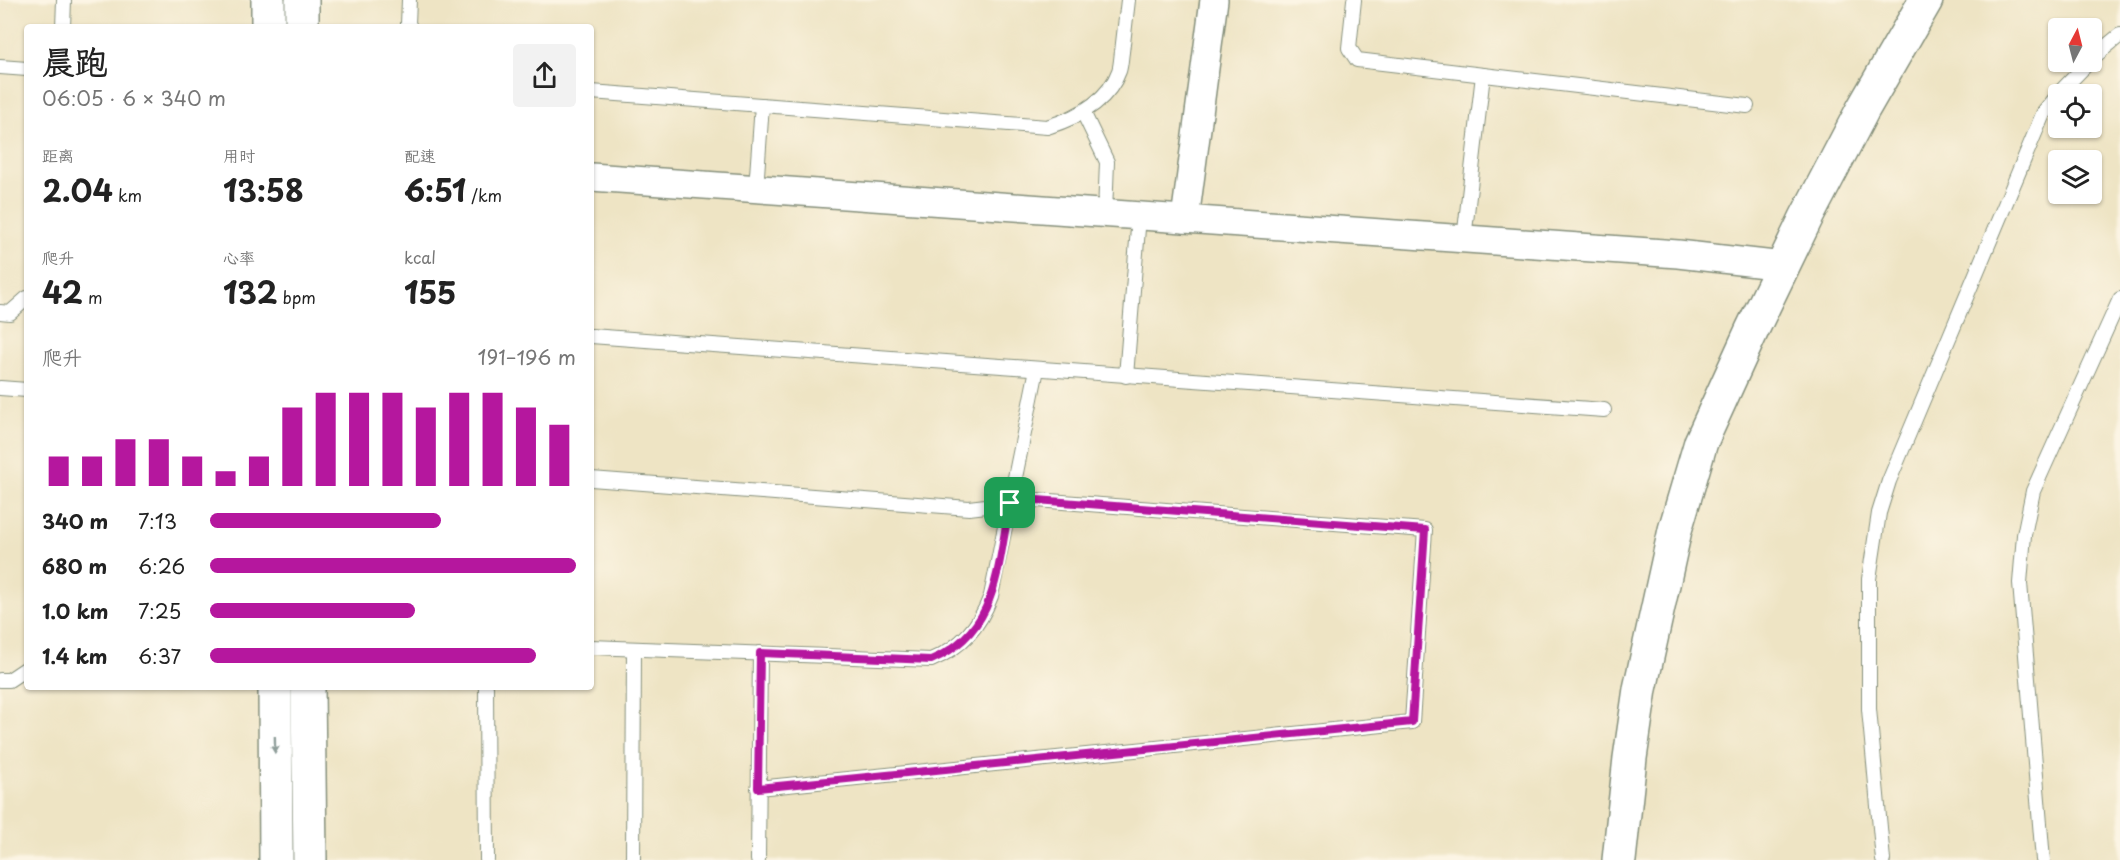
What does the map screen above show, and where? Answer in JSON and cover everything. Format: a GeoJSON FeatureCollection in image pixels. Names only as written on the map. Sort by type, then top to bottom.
{"type":"FeatureCollection","features":[{"type":"Feature","properties":{"kind":"street"},"geometry":{"type":"LineString","coordinates":[[268,0],[268,24]]}},
{"type":"Feature","properties":{"kind":"street"},"geometry":{"type":"LineString","coordinates":[[302,0],[302,24]]}},
{"type":"Feature","properties":{"kind":"street"},"geometry":{"type":"LineString","coordinates":[[1185,219],[1214,0]]}},
{"type":"Feature","properties":{"kind":"street"},"geometry":{"type":"LineString","coordinates":[[1619,860],[1640,688],[1675,530],[1701,442],[1783,266],[1863,109],[1926,0]]}},
{"type":"Feature","properties":{"kind":"street"},"geometry":{"type":"LineString","coordinates":[[594,177],[1678,254],[1783,266]]}},
{"type":"Feature","properties":{"kind":"street"},"geometry":{"type":"LineString","coordinates":[[275,690],[276,860]]}},
{"type":"Feature","properties":{"kind":"street"},"geometry":{"type":"LineString","coordinates":[[308,690],[310,860]]}},
{"type":"Feature","properties":{"kind":"lane"},"geometry":{"type":"LineString","coordinates":[[63,24],[64,0]]}},
{"type":"Feature","properties":{"kind":"lane"},"geometry":{"type":"LineString","coordinates":[[408,24],[409,0]]}},
{"type":"Feature","properties":{"kind":"lane"},"geometry":{"type":"LineString","coordinates":[[594,92],[1047,126],[1066,121],[1083,112],[1098,101],[1110,87],[1120,70],[1128,0]]}},
{"type":"Feature","properties":{"kind":"lane"},"geometry":{"type":"LineString","coordinates":[[1354,0],[1348,48],[1357,60],[1747,106]]}},
{"type":"Feature","properties":{"kind":"lane"},"geometry":{"type":"LineString","coordinates":[[2102,50],[2120,35]]}},
{"type":"Feature","properties":{"kind":"lane"},"geometry":{"type":"LineString","coordinates":[[0,67],[24,69]]}},
{"type":"Feature","properties":{"kind":"lane"},"geometry":{"type":"LineString","coordinates":[[2068,84],[2079,72]]}},
{"type":"Feature","properties":{"kind":"lane"},"geometry":{"type":"LineString","coordinates":[[1464,239],[1483,75]]}},
{"type":"Feature","properties":{"kind":"lane"},"geometry":{"type":"LineString","coordinates":[[756,189],[762,105]]}},
{"type":"Feature","properties":{"kind":"lane"},"geometry":{"type":"LineString","coordinates":[[1883,860],[1869,708],[1869,579],[1879,513],[1889,482],[2043,114],[2048,108]]}},
{"type":"Feature","properties":{"kind":"lane"},"geometry":{"type":"LineString","coordinates":[[1083,112],[1107,162],[1105,213]]}},
{"type":"Feature","properties":{"kind":"lane"},"geometry":{"type":"LineString","coordinates":[[1126,375],[1139,216]]}},
{"type":"Feature","properties":{"kind":"lane"},"geometry":{"type":"LineString","coordinates":[[2043,860],[2020,583],[2024,535],[2033,491],[2120,299]]}},
{"type":"Feature","properties":{"kind":"lane"},"geometry":{"type":"LineString","coordinates":[[0,312],[10,313],[24,301]]}},
{"type":"Feature","properties":{"kind":"lane"},"geometry":{"type":"LineString","coordinates":[[594,336],[1604,410]]}},
{"type":"Feature","properties":{"kind":"lane"},"geometry":{"type":"LineString","coordinates":[[594,647],[931,660],[946,653],[971,633],[983,616],[991,596],[1036,369]]}},
{"type":"Feature","properties":{"kind":"lane"},"geometry":{"type":"LineString","coordinates":[[0,388],[24,390]]}},
{"type":"Feature","properties":{"kind":"lane"},"geometry":{"type":"LineString","coordinates":[[594,478],[969,508],[1037,500],[1425,530],[1412,722],[758,788]]}},
{"type":"Feature","properties":{"kind":"lane"},"geometry":{"type":"LineString","coordinates":[[633,860],[634,649]]}},
{"type":"Feature","properties":{"kind":"lane"},"geometry":{"type":"LineString","coordinates":[[758,860],[760,653]]}},
{"type":"Feature","properties":{"kind":"lane"},"geometry":{"type":"LineString","coordinates":[[0,680],[9,680],[24,670]]}},
{"type":"Feature","properties":{"kind":"lane"},"geometry":{"type":"LineString","coordinates":[[486,690],[488,860]]}},
{"type":"Feature","properties":{"kind":"route"},"geometry":{"type":"LineString","coordinates":[[1037,500],[1425,530],[1412,722],[758,788],[760,653],[931,660],[946,653],[959,645],[983,616],[991,596],[1010,503],[1037,500]]}}]}
